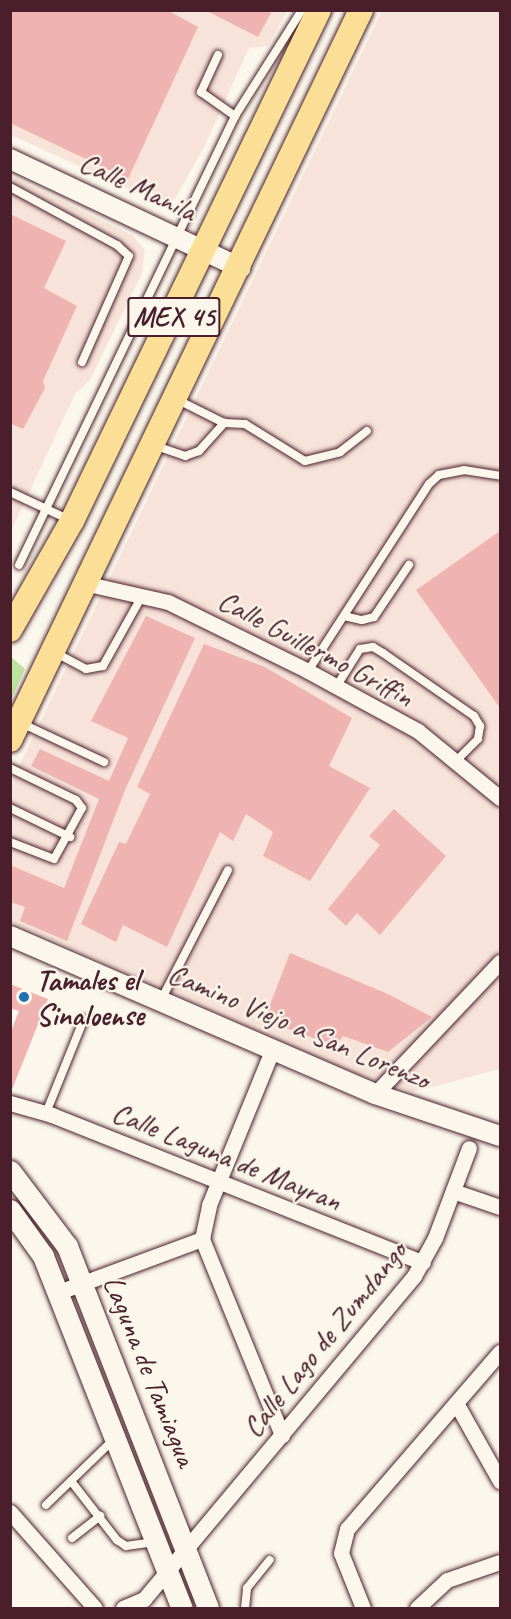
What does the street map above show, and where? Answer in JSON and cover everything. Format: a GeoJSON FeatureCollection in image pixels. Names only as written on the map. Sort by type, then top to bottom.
{"type":"FeatureCollection","features":[{"type":"Feature","properties":{"kind":"main road","name":"MEX 45"},"geometry":{"type":"LineString","coordinates":[[13,621],[72,521],[206,250],[319,10]]}},
{"type":"Feature","properties":{"kind":"main road","name":"MEX 45"},"geometry":{"type":"LineString","coordinates":[[15,731],[241,268],[362,10]]}},
{"type":"Feature","properties":{"kind":"main road","name":"Laguna de Tamiagua"},"geometry":{"type":"LineString","coordinates":[[10,1171],[53,1222],[84,1285],[208,1608]]}},
{"type":"Feature","properties":{"kind":"main road","name":"Laguna de Tamiagua"},"geometry":{"type":"LineString","coordinates":[[10,1210],[43,1256],[56,1293],[117,1436],[182,1608]]}},
{"type":"Feature","properties":{"kind":"street","name":"Calle Manila"},"geometry":{"type":"LineString","coordinates":[[10,159],[241,268]]}},
{"type":"Feature","properties":{"kind":"street","name":"Calle Guillermo Griffin"},"geometry":{"type":"LineString","coordinates":[[88,584],[144,593],[308,671],[418,731],[457,760],[501,798]]}},
{"type":"Feature","properties":{"kind":"street","name":"Camino Viejo a San Lorenzo"},"geometry":{"type":"LineString","coordinates":[[10,936],[375,1094],[501,1136]]}},
{"type":"Feature","properties":{"kind":"street"},"geometry":{"type":"LineString","coordinates":[[375,1094],[501,962]]}},
{"type":"Feature","properties":{"kind":"street"},"geometry":{"type":"LineString","coordinates":[[273,1048],[218,1182],[202,1239],[282,1435]]}},
{"type":"Feature","properties":{"kind":"street","name":"Calle Laguna de Mayran"},"geometry":{"type":"LineString","coordinates":[[10,1103],[46,1113],[423,1263]]}},
{"type":"Feature","properties":{"kind":"street","name":"Calle Lago de Zumdango"},"geometry":{"type":"LineString","coordinates":[[123,1608],[144,1599],[185,1546],[236,1491],[423,1263],[469,1148]]}},
{"type":"Feature","properties":{"kind":"street"},"geometry":{"type":"LineString","coordinates":[[453,1191],[501,1207]]}},
{"type":"Feature","properties":{"kind":"street"},"geometry":{"type":"LineString","coordinates":[[56,1293],[84,1285],[202,1239]]}},
{"type":"Feature","properties":{"kind":"street"},"geometry":{"type":"LineString","coordinates":[[363,1608],[341,1553],[347,1529],[501,1352]]}},
{"type":"Feature","properties":{"kind":"street"},"geometry":{"type":"LineString","coordinates":[[456,1403],[501,1481]]}},
{"type":"Feature","properties":{"kind":"street"},"geometry":{"type":"LineString","coordinates":[[10,1512],[95,1608]]}},
{"type":"Feature","properties":{"kind":"street"},"geometry":{"type":"LineString","coordinates":[[417,1608],[447,1580],[501,1562]]}},
{"type":"Feature","properties":{"kind":"lane"},"geometry":{"type":"LineString","coordinates":[[19,565],[235,116],[302,10]]}},
{"type":"Feature","properties":{"kind":"lane"},"geometry":{"type":"LineString","coordinates":[[218,55],[201,92],[235,116]]}},
{"type":"Feature","properties":{"kind":"lane"},"geometry":{"type":"LineString","coordinates":[[10,187],[117,245],[129,256],[82,362]]}},
{"type":"Feature","properties":{"kind":"lane"},"geometry":{"type":"LineString","coordinates":[[177,399],[224,423],[245,424],[305,461],[340,452],[367,431]]}},
{"type":"Feature","properties":{"kind":"lane"},"geometry":{"type":"LineString","coordinates":[[155,446],[184,456],[199,451],[224,423]]}},
{"type":"Feature","properties":{"kind":"lane"},"geometry":{"type":"LineString","coordinates":[[308,671],[429,484],[440,475],[464,470],[501,476]]}},
{"type":"Feature","properties":{"kind":"lane"},"geometry":{"type":"LineString","coordinates":[[10,492],[72,521]]}},
{"type":"Feature","properties":{"kind":"lane"},"geometry":{"type":"LineString","coordinates":[[344,616],[362,620],[374,617],[409,565]]}},
{"type":"Feature","properties":{"kind":"lane"},"geometry":{"type":"LineString","coordinates":[[54,652],[86,669],[103,666],[144,593]]}},
{"type":"Feature","properties":{"kind":"lane"},"geometry":{"type":"LineString","coordinates":[[336,687],[360,649],[373,647],[383,653],[474,716],[480,726],[478,739],[457,760]]}},
{"type":"Feature","properties":{"kind":"lane"},"geometry":{"type":"LineString","coordinates":[[15,731],[104,762]]}},
{"type":"Feature","properties":{"kind":"lane"},"geometry":{"type":"LineString","coordinates":[[10,768],[80,804],[81,813],[70,837],[54,859],[10,842]]}},
{"type":"Feature","properties":{"kind":"lane"},"geometry":{"type":"LineString","coordinates":[[10,808],[70,837]]}},
{"type":"Feature","properties":{"kind":"lane"},"geometry":{"type":"LineString","coordinates":[[161,1000],[228,870]]}},
{"type":"Feature","properties":{"kind":"lane"},"geometry":{"type":"LineString","coordinates":[[46,1113],[84,1018]]}},
{"type":"Feature","properties":{"kind":"lane"},"geometry":{"type":"LineString","coordinates":[[46,1505],[117,1436]]}},
{"type":"Feature","properties":{"kind":"lane"},"geometry":{"type":"LineString","coordinates":[[71,1481],[126,1546],[157,1541]]}},
{"type":"Feature","properties":{"kind":"lane"},"geometry":{"type":"LineString","coordinates":[[72,1538],[100,1516]]}},
{"type":"Feature","properties":{"kind":"lane"},"geometry":{"type":"LineString","coordinates":[[245,1608],[247,1588],[270,1560]]}},
{"type":"Feature","properties":{"kind":"shaded area"},"geometry":{"type":"Polygon","coordinates":[[[10,11],[287,11],[268,46],[249,48],[204,147],[176,197],[165,205],[11,135],[10,11]]]}},
{"type":"Feature","properties":{"kind":"shaded area"},"geometry":{"type":"Polygon","coordinates":[[[382,11],[500,11],[500,1069],[413,1092],[354,1073],[11,922],[10,785],[382,11]]]}},
{"type":"Feature","properties":{"kind":"shaded area"},"geometry":{"type":"Polygon","coordinates":[[[11,176],[132,235],[145,250],[142,273],[90,380],[75,394],[11,531],[11,176]]]}},
{"type":"Feature","properties":{"kind":"green space"},"geometry":{"type":"Polygon","coordinates":[[[11,657],[25,669],[11,700],[11,657]]]}},
{"type":"Feature","properties":{"kind":"building"},"geometry":{"type":"Polygon","coordinates":[[[10,10],[167,10],[198,27],[128,179],[10,123],[10,10]]]}},
{"type":"Feature","properties":{"kind":"building"},"geometry":{"type":"Polygon","coordinates":[[[205,10],[264,10],[271,13],[258,37],[205,10]]]}},
{"type":"Feature","properties":{"kind":"building"},"geometry":{"type":"Polygon","coordinates":[[[10,214],[66,241],[44,288],[77,306],[43,381],[45,388],[23,429],[10,423],[10,214]]]}},
{"type":"Feature","properties":{"kind":"building"},"geometry":{"type":"Polygon","coordinates":[[[500,531],[500,708],[416,590],[500,531]]]}},
{"type":"Feature","properties":{"kind":"building"},"geometry":{"type":"Polygon","coordinates":[[[146,616],[195,638],[125,790],[67,941],[20,921],[25,907],[10,902],[10,865],[64,888],[99,799],[31,766],[40,749],[109,781],[128,738],[91,721],[146,616]]]}},
{"type":"Feature","properties":{"kind":"building"},"geometry":{"type":"Polygon","coordinates":[[[204,644],[265,667],[352,718],[329,766],[370,788],[310,881],[263,856],[273,832],[246,814],[233,841],[220,832],[167,947],[123,925],[116,942],[81,924],[119,842],[126,844],[150,794],[137,787],[204,644]]]}},
{"type":"Feature","properties":{"kind":"building"},"geometry":{"type":"Polygon","coordinates":[[[394,809],[446,856],[380,935],[357,913],[346,926],[328,909],[380,845],[369,836],[394,809]]]}},
{"type":"Feature","properties":{"kind":"building"},"geometry":{"type":"Polygon","coordinates":[[[290,953],[388,994],[432,1017],[388,1052],[343,1036],[335,1046],[264,1020],[290,953]]]}},
{"type":"Feature","properties":{"kind":"building"},"geometry":{"type":"Polygon","coordinates":[[[10,984],[48,999],[11,1092],[10,1034],[19,1011],[10,1008],[10,984]]]}},
{"type":"Feature","properties":{"kind":"place","name":"Tamales el Sinaloense"},"geometry":{"type":"Point","coordinates":[24,997]}}]}
